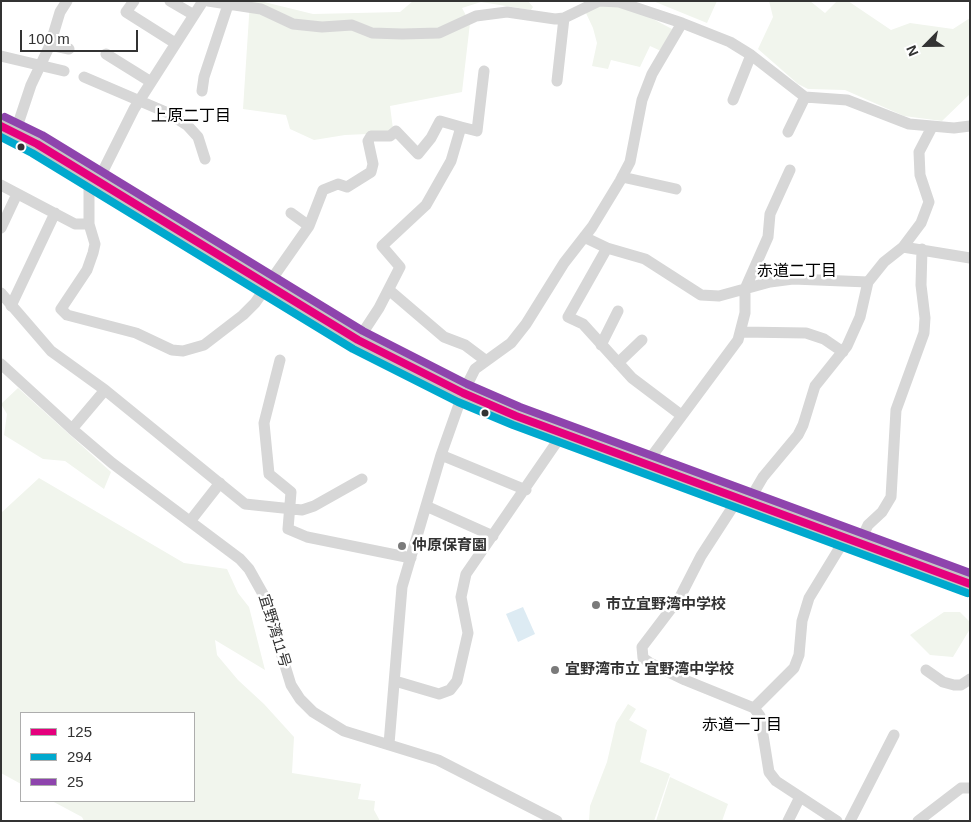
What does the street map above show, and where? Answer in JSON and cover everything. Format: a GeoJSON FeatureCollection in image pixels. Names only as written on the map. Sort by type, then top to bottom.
{"type":"FeatureCollection","features":[{"type":"Feature","properties":{"kind":"highway"},"geometry":{"type":"LineString","coordinates":[[8,130],[95,179],[358,340],[463,393],[563,433],[970,584]]}},
{"type":"Feature","properties":{"kind":"street"},"geometry":{"type":"LineString","coordinates":[[8,130],[42,64],[60,12],[66,1]]}},
{"type":"Feature","properties":{"kind":"street"},"geometry":{"type":"LineString","coordinates":[[134,1],[126,12],[175,43]]}},
{"type":"Feature","properties":{"kind":"street"},"geometry":{"type":"LineString","coordinates":[[170,1],[194,15]]}},
{"type":"Feature","properties":{"kind":"street"},"geometry":{"type":"LineString","coordinates":[[203,1],[139,100],[90,186],[89,224],[95,244],[93,253],[86,270],[61,310],[67,315],[136,333],[172,350],[184,351],[204,345],[237,320],[255,303],[266,285],[296,248],[309,226],[323,190],[338,184],[347,187],[371,172],[373,164],[368,141],[371,136],[390,136],[396,131],[418,154],[431,138],[440,121],[477,131],[484,71]]}},
{"type":"Feature","properties":{"kind":"street"},"geometry":{"type":"LineString","coordinates":[[208,1],[261,9],[293,24],[322,27],[352,25],[372,33],[402,34],[438,33],[476,16],[506,12],[555,19],[564,18],[599,1],[619,2],[682,23],[730,42],[751,55],[805,97],[847,100],[909,124],[932,127],[970,126]]}},
{"type":"Feature","properties":{"kind":"street"},"geometry":{"type":"LineString","coordinates":[[202,92],[204,77],[228,5]]}},
{"type":"Feature","properties":{"kind":"street"},"geometry":{"type":"LineString","coordinates":[[557,81],[564,18]]}},
{"type":"Feature","properties":{"kind":"street"},"geometry":{"type":"LineString","coordinates":[[392,757],[391,744],[402,587],[441,455],[463,393],[475,369],[511,343],[584,237],[622,177],[630,162],[642,100],[652,74],[682,23]]}},
{"type":"Feature","properties":{"kind":"street"},"geometry":{"type":"LineString","coordinates":[[50,45],[69,49]]}},
{"type":"Feature","properties":{"kind":"street"},"geometry":{"type":"LineString","coordinates":[[106,54],[151,82]]}},
{"type":"Feature","properties":{"kind":"street"},"geometry":{"type":"LineString","coordinates":[[733,100],[751,55]]}},
{"type":"Feature","properties":{"kind":"street"},"geometry":{"type":"LineString","coordinates":[[1,56],[42,64],[64,71]]}},
{"type":"Feature","properties":{"kind":"street"},"geometry":{"type":"LineString","coordinates":[[84,77],[168,113],[188,125],[198,137],[205,159]]}},
{"type":"Feature","properties":{"kind":"street"},"geometry":{"type":"LineString","coordinates":[[788,132],[805,97]]}},
{"type":"Feature","properties":{"kind":"street"},"geometry":{"type":"LineString","coordinates":[[358,340],[389,290],[400,267],[382,246],[426,205],[451,161],[461,127]]}},
{"type":"Feature","properties":{"kind":"street"},"geometry":{"type":"LineString","coordinates":[[837,821],[822,817],[800,797],[776,781],[769,772],[760,716],[754,708],[685,680],[643,658],[642,647],[680,597],[701,556],[734,506],[753,494],[763,477],[798,435],[804,425],[815,386],[843,352],[860,317],[868,282],[884,262],[903,247],[921,222],[929,202],[920,175],[919,152],[932,127]]}},
{"type":"Feature","properties":{"kind":"street"},"geometry":{"type":"LineString","coordinates":[[646,464],[742,332],[745,313],[744,289],[768,237],[770,214],[790,170]]}},
{"type":"Feature","properties":{"kind":"street"},"geometry":{"type":"LineString","coordinates":[[622,177],[676,189]]}},
{"type":"Feature","properties":{"kind":"street"},"geometry":{"type":"LineString","coordinates":[[1,185],[75,224],[89,224]]}},
{"type":"Feature","properties":{"kind":"street"},"geometry":{"type":"LineString","coordinates":[[1,228],[17,194]]}},
{"type":"Feature","properties":{"kind":"street"},"geometry":{"type":"LineString","coordinates":[[11,306],[55,213]]}},
{"type":"Feature","properties":{"kind":"street"},"geometry":{"type":"LineString","coordinates":[[291,213],[309,226]]}},
{"type":"Feature","properties":{"kind":"street"},"geometry":{"type":"LineString","coordinates":[[584,237],[607,248],[645,259],[701,295],[719,296],[770,282],[793,278],[868,282]]}},
{"type":"Feature","properties":{"kind":"street"},"geometry":{"type":"LineString","coordinates":[[903,247],[970,258]]}},
{"type":"Feature","properties":{"kind":"street"},"geometry":{"type":"LineString","coordinates":[[607,248],[568,317],[583,324],[632,378],[681,415]]}},
{"type":"Feature","properties":{"kind":"street"},"geometry":{"type":"LineString","coordinates":[[754,708],[794,668],[799,655],[802,621],[809,598],[852,541],[882,512],[891,497],[896,410],[924,333],[925,318],[921,285],[922,249]]}},
{"type":"Feature","properties":{"kind":"street"},"geometry":{"type":"LineString","coordinates":[[389,290],[444,337],[466,345],[485,360]]}},
{"type":"Feature","properties":{"kind":"street"},"geometry":{"type":"LineString","coordinates":[[1,293],[50,351],[105,390],[245,504],[302,510],[314,506],[362,479]]}},
{"type":"Feature","properties":{"kind":"street"},"geometry":{"type":"LineString","coordinates":[[601,345],[618,311]]}},
{"type":"Feature","properties":{"kind":"street"},"geometry":{"type":"LineString","coordinates":[[742,332],[806,333],[824,339],[843,352]]}},
{"type":"Feature","properties":{"kind":"street"},"geometry":{"type":"LineString","coordinates":[[618,362],[642,340]]}},
{"type":"Feature","properties":{"kind":"street"},"geometry":{"type":"LineString","coordinates":[[280,360],[264,424],[269,474],[291,492],[288,529],[307,537],[411,558]]}},
{"type":"Feature","properties":{"kind":"street","name":"宜野湾11号"},"geometry":{"type":"LineString","coordinates":[[1,364],[112,463],[231,550],[249,569],[272,616],[288,677],[300,699],[320,718],[362,737],[391,744],[456,768],[557,821]]}},
{"type":"Feature","properties":{"kind":"street"},"geometry":{"type":"LineString","coordinates":[[72,429],[105,390]]}},
{"type":"Feature","properties":{"kind":"street"},"geometry":{"type":"LineString","coordinates":[[395,681],[439,694],[450,690],[457,681],[468,633],[462,597],[466,574],[526,490],[563,433]]}},
{"type":"Feature","properties":{"kind":"street"},"geometry":{"type":"LineString","coordinates":[[441,455],[526,490]]}},
{"type":"Feature","properties":{"kind":"street"},"geometry":{"type":"LineString","coordinates":[[191,520],[220,483]]}},
{"type":"Feature","properties":{"kind":"street"},"geometry":{"type":"LineString","coordinates":[[426,506],[493,536]]}},
{"type":"Feature","properties":{"kind":"street"},"geometry":{"type":"LineString","coordinates":[[926,670],[943,682],[954,685],[961,684],[970,679]]}},
{"type":"Feature","properties":{"kind":"street"},"geometry":{"type":"LineString","coordinates":[[850,821],[894,735]]}},
{"type":"Feature","properties":{"kind":"street"},"geometry":{"type":"LineString","coordinates":[[918,821],[961,788],[970,788]]}},
{"type":"Feature","properties":{"kind":"street"},"geometry":{"type":"LineString","coordinates":[[788,821],[800,797]]}},
{"type":"Feature","properties":{"kind":"shaded area"},"geometry":{"type":"Polygon","coordinates":[[[250,1],[260,1],[313,14],[400,12],[413,1],[528,1],[533,7],[531,10],[481,2],[462,8],[470,23],[462,92],[390,106],[393,129],[389,133],[345,135],[314,140],[290,129],[286,115],[243,109],[250,1]]]}},
{"type":"Feature","properties":{"kind":"shaded area"},"geometry":{"type":"Polygon","coordinates":[[[653,1],[717,1],[707,23],[653,1]]]}},
{"type":"Feature","properties":{"kind":"shaded area"},"geometry":{"type":"Polygon","coordinates":[[[769,1],[810,1],[825,13],[837,1],[848,1],[891,30],[910,23],[953,29],[970,18],[970,94],[942,121],[904,116],[845,90],[808,89],[798,84],[758,49],[773,17],[769,1]]]}},
{"type":"Feature","properties":{"kind":"shaded area"},"geometry":{"type":"Polygon","coordinates":[[[602,5],[620,6],[672,29],[661,51],[650,46],[640,67],[611,60],[608,69],[592,66],[597,43],[593,28],[585,11],[602,5]]]}},
{"type":"Feature","properties":{"kind":"shaded area"},"geometry":{"type":"Polygon","coordinates":[[[18,388],[111,472],[104,489],[65,461],[43,459],[4,435],[7,414],[1,404],[18,388]]]}},
{"type":"Feature","properties":{"kind":"shaded area"},"geometry":{"type":"Polygon","coordinates":[[[39,478],[184,563],[227,569],[238,593],[249,607],[265,670],[215,640],[217,655],[238,680],[264,704],[294,737],[292,773],[361,784],[358,799],[375,801],[374,810],[380,821],[84,821],[82,817],[54,802],[195,802],[195,712],[20,712],[20,783],[1,773],[1,513],[39,478]]]}},
{"type":"Feature","properties":{"kind":"shaded area"},"geometry":{"type":"Polygon","coordinates":[[[523,607],[535,634],[518,642],[506,614],[523,607]]]}},
{"type":"Feature","properties":{"kind":"shaded area"},"geometry":{"type":"Polygon","coordinates":[[[944,612],[960,612],[970,622],[970,629],[953,657],[930,655],[910,635],[944,612]]]}},
{"type":"Feature","properties":{"kind":"shaded area"},"geometry":{"type":"Polygon","coordinates":[[[628,704],[636,709],[629,720],[647,730],[640,762],[670,774],[654,821],[589,821],[590,806],[607,762],[616,723],[628,704]]]}},
{"type":"Feature","properties":{"kind":"shaded area"},"geometry":{"type":"Polygon","coordinates":[[[670,777],[728,804],[722,821],[656,821],[670,777]]]}},
{"type":"Feature","properties":{"kind":"transit line","name":"25"},"geometry":{"type":"LineString","coordinates":[[5,117],[42,135],[363,331],[467,384],[520,407],[970,573]]}},
{"type":"Feature","properties":{"kind":"transit line","name":"125"},"geometry":{"type":"LineString","coordinates":[[1,126],[37,144],[358,340],[463,393],[516,416],[970,584]]}},
{"type":"Feature","properties":{"kind":"transit line","name":"294"},"geometry":{"type":"LineString","coordinates":[[1,137],[32,153],[353,349],[458,402],[513,425],[967,593]]}},
{"type":"Feature","properties":{"kind":"place","name":"仲原保育園"},"geometry":{"type":"Point","coordinates":[402,546]}},
{"type":"Feature","properties":{"kind":"place","name":"市立宜野湾中学校"},"geometry":{"type":"Point","coordinates":[596,605]}},
{"type":"Feature","properties":{"kind":"place","name":"宜野湾市立 宜野湾中学校"},"geometry":{"type":"Point","coordinates":[555,670]}},
{"type":"Feature","properties":{"kind":"district","name":"上原二丁目"},"geometry":{"type":"Point","coordinates":[191,117]}},
{"type":"Feature","properties":{"kind":"district","name":"赤道二丁目"},"geometry":{"type":"Point","coordinates":[797,272]}},
{"type":"Feature","properties":{"kind":"district","name":"赤道一丁目"},"geometry":{"type":"Point","coordinates":[742,726]}}]}
